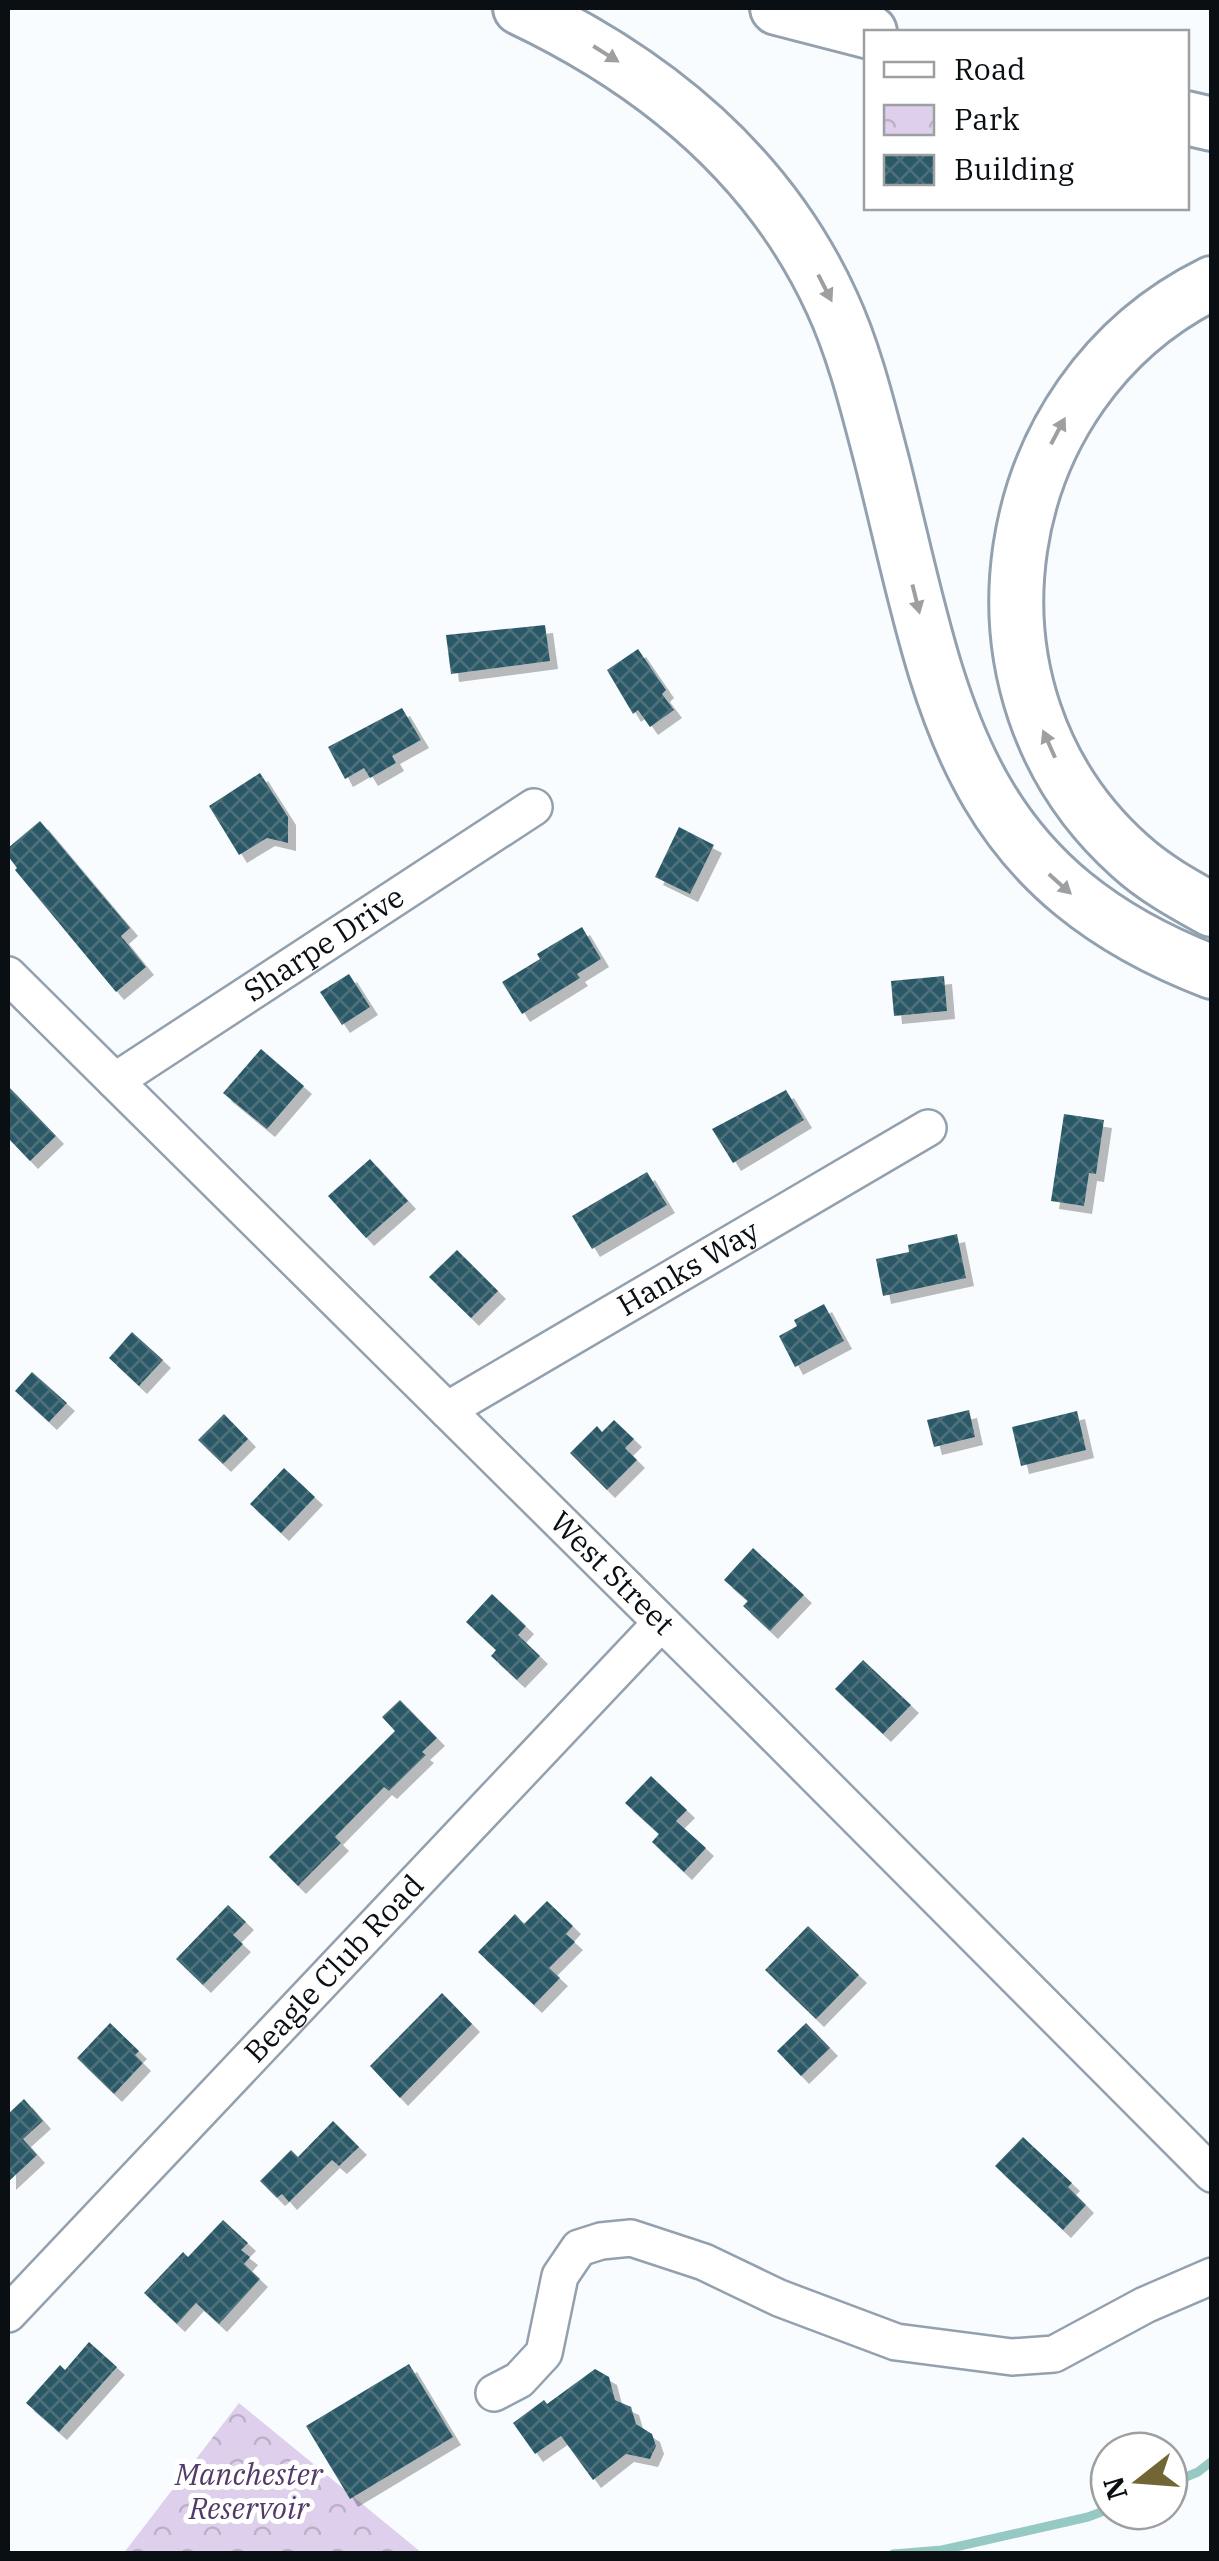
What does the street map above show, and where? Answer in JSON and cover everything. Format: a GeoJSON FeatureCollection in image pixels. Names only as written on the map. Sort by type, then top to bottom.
{"type":"FeatureCollection","features":[{"type":"Feature","properties":{"kind":"highway"},"geometry":{"type":"LineString","coordinates":[[520,8],[588,42],[674,100],[726,148],[772,202],[821,281],[848,340],[942,696],[973,771],[1018,839],[1067,891],[1144,943],[1212,972]]}},
{"type":"Feature","properties":{"kind":"highway"},"geometry":{"type":"LineString","coordinates":[[777,8],[864,30]]}},
{"type":"Feature","properties":{"kind":"highway"},"geometry":{"type":"LineString","coordinates":[[1212,282],[1134,333],[1068,413],[1045,456],[1029,500],[1018,548],[1015,594],[1027,686],[1048,744],[1067,780],[1096,820],[1130,856],[1171,887],[1212,910]]}},
{"type":"Feature","properties":{"kind":"street","name":"Sharpe Drive"},"geometry":{"type":"LineString","coordinates":[[114,1081],[534,807]]}},
{"type":"Feature","properties":{"kind":"street","name":"West Street"},"geometry":{"type":"LineString","coordinates":[[8,975],[1212,2174]]}},
{"type":"Feature","properties":{"kind":"street","name":"Hanks Way"},"geometry":{"type":"LineString","coordinates":[[447,1410],[928,1128]]}},
{"type":"Feature","properties":{"kind":"street","name":"Beagle Club Road"},"geometry":{"type":"LineString","coordinates":[[8,2314],[661,1622]]}},
{"type":"Feature","properties":{"kind":"street"},"geometry":{"type":"LineString","coordinates":[[494,2393],[519,2380],[544,2353],[560,2276],[579,2248],[601,2241],[631,2238],[704,2262],[779,2298],[896,2342],[1012,2358],[1054,2354],[1146,2305],[1212,2276]]}},
{"type":"Feature","properties":{"kind":"green space","name":"Manchester Reservoir"},"geometry":{"type":"Polygon","coordinates":[[[239,2403],[422,2553],[123,2554],[239,2403]]]}},
{"type":"Feature","properties":{"kind":"building"},"geometry":{"type":"Polygon","coordinates":[[[545,625],[550,661],[451,674],[446,635],[545,625]]]}},
{"type":"Feature","properties":{"kind":"building"},"geometry":{"type":"Polygon","coordinates":[[[638,649],[666,690],[662,694],[674,710],[650,727],[638,710],[633,714],[607,670],[638,649]]]}},
{"type":"Feature","properties":{"kind":"building"},"geometry":{"type":"Polygon","coordinates":[[[402,708],[421,740],[392,756],[396,763],[370,778],[364,768],[345,779],[328,747],[402,708]]]}},
{"type":"Feature","properties":{"kind":"building"},"geometry":{"type":"Polygon","coordinates":[[[260,773],[288,817],[288,843],[267,838],[239,855],[209,806],[260,773]]]}},
{"type":"Feature","properties":{"kind":"building"},"geometry":{"type":"Polygon","coordinates":[[[40,821],[130,928],[121,936],[146,967],[116,992],[15,870],[8,856],[8,848],[40,821]]]}},
{"type":"Feature","properties":{"kind":"building"},"geometry":{"type":"Polygon","coordinates":[[[679,827],[714,845],[690,894],[655,877],[679,827]]]}},
{"type":"Feature","properties":{"kind":"building"},"geometry":{"type":"Polygon","coordinates":[[[582,927],[601,959],[577,974],[580,978],[522,1014],[502,982],[540,959],[537,954],[582,927]]]}},
{"type":"Feature","properties":{"kind":"building"},"geometry":{"type":"Polygon","coordinates":[[[349,974],[370,1007],[342,1025],[320,992],[349,974]]]}},
{"type":"Feature","properties":{"kind":"building"},"geometry":{"type":"Polygon","coordinates":[[[944,976],[947,1011],[894,1016],[891,981],[944,976]]]}},
{"type":"Feature","properties":{"kind":"building"},"geometry":{"type":"Polygon","coordinates":[[[261,1049],[304,1086],[267,1129],[223,1093],[261,1049]]]}},
{"type":"Feature","properties":{"kind":"building"},"geometry":{"type":"Polygon","coordinates":[[[8,1086],[56,1136],[30,1161],[8,1138],[8,1086]]]}},
{"type":"Feature","properties":{"kind":"building"},"geometry":{"type":"Polygon","coordinates":[[[786,1090],[804,1120],[733,1163],[712,1129],[786,1090]]]}},
{"type":"Feature","properties":{"kind":"building"},"geometry":{"type":"Polygon","coordinates":[[[1064,1114],[1104,1120],[1096,1174],[1089,1173],[1084,1206],[1051,1201],[1064,1114]]]}},
{"type":"Feature","properties":{"kind":"building"},"geometry":{"type":"Polygon","coordinates":[[[370,1159],[408,1201],[366,1238],[328,1196],[370,1159]]]}},
{"type":"Feature","properties":{"kind":"building"},"geometry":{"type":"Polygon","coordinates":[[[647,1172],[667,1205],[592,1249],[572,1216],[647,1172]]]}},
{"type":"Feature","properties":{"kind":"building"},"geometry":{"type":"Polygon","coordinates":[[[957,1234],[966,1278],[883,1296],[876,1259],[909,1252],[908,1245],[957,1234]]]}},
{"type":"Feature","properties":{"kind":"building"},"geometry":{"type":"Polygon","coordinates":[[[457,1250],[498,1291],[471,1318],[429,1277],[457,1250]]]}},
{"type":"Feature","properties":{"kind":"building"},"geometry":{"type":"Polygon","coordinates":[[[824,1304],[844,1341],[795,1367],[779,1336],[797,1326],[794,1320],[824,1304]]]}},
{"type":"Feature","properties":{"kind":"building"},"geometry":{"type":"Polygon","coordinates":[[[132,1332],[163,1360],[139,1386],[109,1358],[132,1332]]]}},
{"type":"Feature","properties":{"kind":"building"},"geometry":{"type":"Polygon","coordinates":[[[32,1372],[67,1403],[49,1422],[15,1391],[32,1372]]]}},
{"type":"Feature","properties":{"kind":"building"},"geometry":{"type":"Polygon","coordinates":[[[969,1410],[975,1437],[934,1447],[927,1420],[969,1410]]]}},
{"type":"Feature","properties":{"kind":"building"},"geometry":{"type":"Polygon","coordinates":[[[1077,1411],[1086,1450],[1021,1466],[1012,1427],[1077,1411]]]}},
{"type":"Feature","properties":{"kind":"building"},"geometry":{"type":"Polygon","coordinates":[[[224,1414],[248,1439],[223,1464],[198,1440],[224,1414]]]}},
{"type":"Feature","properties":{"kind":"building"},"geometry":{"type":"Polygon","coordinates":[[[614,1420],[634,1439],[625,1448],[637,1460],[607,1490],[570,1453],[597,1426],[602,1432],[614,1420]]]}},
{"type":"Feature","properties":{"kind":"building"},"geometry":{"type":"Polygon","coordinates":[[[284,1468],[315,1497],[281,1533],[250,1504],[284,1468]]]}},
{"type":"Feature","properties":{"kind":"building"},"geometry":{"type":"Polygon","coordinates":[[[753,1548],[804,1595],[770,1631],[743,1606],[748,1601],[724,1580],[753,1548]]]}},
{"type":"Feature","properties":{"kind":"building"},"geometry":{"type":"Polygon","coordinates":[[[492,1594],[526,1626],[518,1635],[540,1656],[517,1680],[491,1656],[496,1650],[466,1622],[492,1594]]]}},
{"type":"Feature","properties":{"kind":"building"},"geometry":{"type":"Polygon","coordinates":[[[863,1660],[911,1705],[883,1734],[835,1689],[863,1660]]]}},
{"type":"Feature","properties":{"kind":"building"},"geometry":{"type":"Polygon","coordinates":[[[400,1700],[437,1738],[422,1752],[426,1755],[389,1791],[384,1787],[335,1837],[341,1843],[298,1886],[269,1857],[395,1731],[382,1717],[400,1700]]]}},
{"type":"Feature","properties":{"kind":"building"},"geometry":{"type":"Polygon","coordinates":[[[651,1776],[687,1810],[676,1821],[706,1848],[684,1872],[652,1842],[659,1834],[625,1803],[651,1776]]]}},
{"type":"Feature","properties":{"kind":"building"},"geometry":{"type":"Polygon","coordinates":[[[547,1901],[573,1926],[566,1934],[575,1942],[549,1968],[560,1978],[534,2005],[478,1952],[515,1914],[524,1924],[547,1901]]]}},
{"type":"Feature","properties":{"kind":"building"},"geometry":{"type":"Polygon","coordinates":[[[228,1905],[246,1922],[233,1935],[243,1944],[203,1985],[176,1959],[228,1905]]]}},
{"type":"Feature","properties":{"kind":"building"},"geometry":{"type":"Polygon","coordinates":[[[808,1926],[859,1975],[816,2019],[765,1970],[808,1926]]]}},
{"type":"Feature","properties":{"kind":"building"},"geometry":{"type":"Polygon","coordinates":[[[442,1993],[472,2024],[400,2098],[370,2066],[442,1993]]]}},
{"type":"Feature","properties":{"kind":"building"},"geometry":{"type":"Polygon","coordinates":[[[110,2023],[139,2051],[135,2055],[143,2063],[114,2094],[77,2058],[110,2023]]]}},
{"type":"Feature","properties":{"kind":"building"},"geometry":{"type":"Polygon","coordinates":[[[806,2023],[830,2048],[801,2076],[777,2051],[806,2023]]]}},
{"type":"Feature","properties":{"kind":"building"},"geometry":{"type":"Polygon","coordinates":[[[24,2099],[43,2121],[23,2139],[37,2155],[8,2182],[8,2114],[24,2099]]]}},
{"type":"Feature","properties":{"kind":"building"},"geometry":{"type":"Polygon","coordinates":[[[333,2121],[359,2147],[339,2166],[332,2160],[289,2202],[282,2194],[277,2198],[260,2181],[291,2150],[298,2157],[333,2121]]]}},
{"type":"Feature","properties":{"kind":"building"},"geometry":{"type":"Polygon","coordinates":[[[1023,2137],[1072,2183],[1068,2187],[1086,2205],[1063,2230],[995,2166],[1023,2137]]]}},
{"type":"Feature","properties":{"kind":"building"},"geometry":{"type":"Polygon","coordinates":[[[223,2220],[248,2243],[241,2250],[250,2257],[244,2264],[260,2279],[219,2324],[196,2303],[177,2324],[144,2293],[183,2252],[188,2257],[223,2220]]]}},
{"type":"Feature","properties":{"kind":"building"},"geometry":{"type":"Polygon","coordinates":[[[89,2342],[117,2367],[59,2432],[26,2403],[60,2365],[65,2370],[89,2342]]]}},
{"type":"Feature","properties":{"kind":"building"},"geometry":{"type":"Polygon","coordinates":[[[409,2364],[453,2437],[350,2499],[306,2426],[409,2364]]]}},
{"type":"Feature","properties":{"kind":"building"},"geometry":{"type":"Polygon","coordinates":[[[595,2369],[609,2377],[615,2400],[631,2407],[636,2424],[652,2434],[656,2446],[650,2459],[626,2454],[593,2480],[561,2436],[535,2454],[513,2423],[595,2369]]]}},
{"type":"Feature","properties":{"kind":"waterway"},"geometry":{"type":"LineString","coordinates":[[1189,2476],[1212,2461]]}},
{"type":"Feature","properties":{"kind":"waterway"},"geometry":{"type":"LineString","coordinates":[[893,2554],[942,2550],[1089,2517]]}}]}
